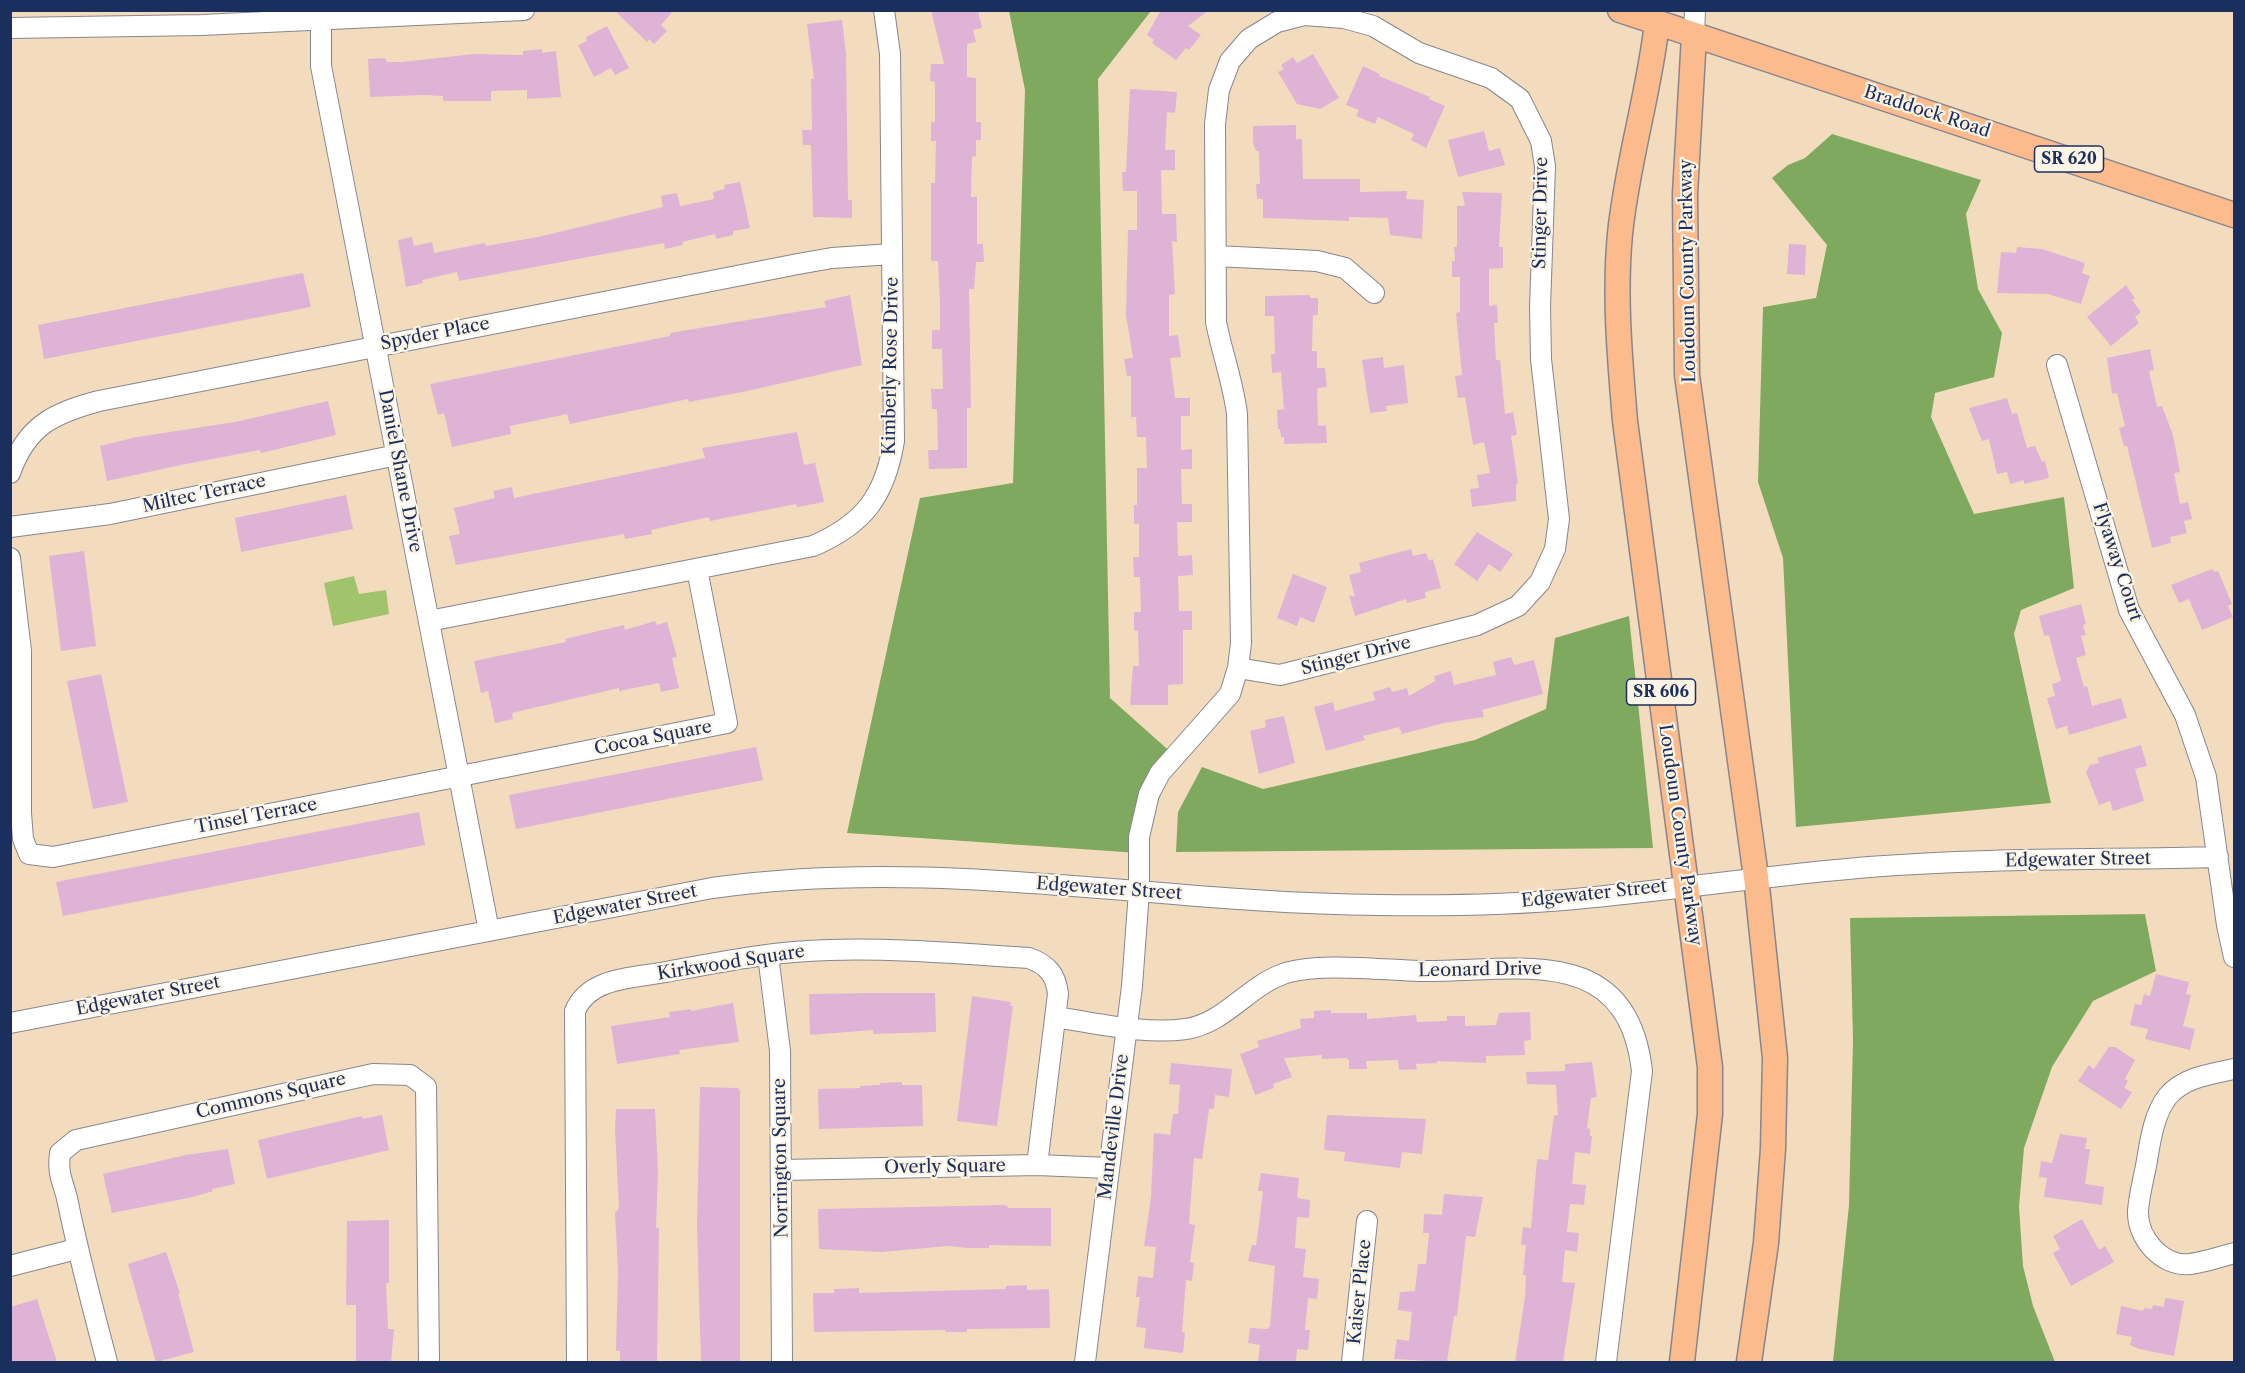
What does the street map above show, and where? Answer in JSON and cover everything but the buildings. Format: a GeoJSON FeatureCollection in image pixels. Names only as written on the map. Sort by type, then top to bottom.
{"type":"FeatureCollection","features":[{"type":"Feature","properties":{"kind":"main road","name":"Braddock Road"},"geometry":{"type":"LineString","coordinates":[[1620,10],[1658,17],[1694,36],[2235,215]]}},
{"type":"Feature","properties":{"kind":"main road","name":"Loudoun County Parkway"},"geometry":{"type":"LineString","coordinates":[[1658,17],[1624,203],[1620,236],[1618,329],[1625,421],[1710,1067],[1710,1103],[1682,1362]]}},
{"type":"Feature","properties":{"kind":"main road","name":"Loudoun County Parkway"},"geometry":{"type":"LineString","coordinates":[[1694,36],[1688,100],[1685,194],[1687,375],[1756,877],[1775,1058],[1773,1149],[1766,1243],[1749,1362]]}},
{"type":"Feature","properties":{"kind":"street"},"geometry":{"type":"LineString","coordinates":[[10,28],[96,28],[321,15],[524,10]]}},
{"type":"Feature","properties":{"kind":"street","name":"Kimberly Rose Drive"},"geometry":{"type":"LineString","coordinates":[[429,621],[813,546],[838,536],[862,517],[889,471],[894,441],[890,54],[884,10]]}},
{"type":"Feature","properties":{"kind":"street"},"geometry":{"type":"LineString","coordinates":[[1694,36],[1695,10]]}},
{"type":"Feature","properties":{"kind":"street","name":"Daniel Shane Drive"},"geometry":{"type":"LineString","coordinates":[[321,15],[321,66],[489,931]]}},
{"type":"Feature","properties":{"kind":"street","name":"Stinger Drive"},"geometry":{"type":"LineString","coordinates":[[1139,891],[1139,837],[1149,794],[1160,773],[1230,694],[1238,668],[1241,643],[1237,414],[1233,381],[1222,354],[1216,322],[1215,124],[1219,90],[1230,62],[1249,39],[1277,22],[1304,15],[1344,18],[1373,26],[1419,53],[1491,78],[1520,99],[1541,141],[1545,166],[1540,307],[1541,359],[1559,519],[1555,549],[1540,582],[1518,606],[1477,625],[1280,675],[1238,668]]}},
{"type":"Feature","properties":{"kind":"street","name":"Spyder Place"},"geometry":{"type":"LineString","coordinates":[[10,473],[29,439],[46,419],[99,400],[798,264],[832,258],[892,254]]}},
{"type":"Feature","properties":{"kind":"street"},"geometry":{"type":"LineString","coordinates":[[1216,256],[1317,261],[1345,268],[1374,293]]}},
{"type":"Feature","properties":{"kind":"street","name":"Flyaway Court"},"geometry":{"type":"LineString","coordinates":[[2057,365],[2129,610],[2185,715],[2206,777],[2227,925],[2235,957]]}},
{"type":"Feature","properties":{"kind":"street","name":"Miltec Terrace"},"geometry":{"type":"LineString","coordinates":[[10,527],[110,513],[397,455]]}},
{"type":"Feature","properties":{"kind":"street","name":"Tinsel Terrace"},"geometry":{"type":"LineString","coordinates":[[10,558],[21,651],[21,813],[23,839],[29,854],[52,856],[459,776]]}},
{"type":"Feature","properties":{"kind":"street","name":"Cocoa Square"},"geometry":{"type":"LineString","coordinates":[[459,776],[727,723],[697,569]]}},
{"type":"Feature","properties":{"kind":"street","name":"Edgewater Street"},"geometry":{"type":"LineString","coordinates":[[10,1023],[712,888],[812,877],[872,875],[1354,904],[1475,904],[1575,899],[1756,877],[1873,867],[2218,857]]}},
{"type":"Feature","properties":{"kind":"street","name":"Mandeville Drive"},"geometry":{"type":"LineString","coordinates":[[1085,1362],[1127,1027],[1139,891]]}},
{"type":"Feature","properties":{"kind":"street","name":"Kirkwood Square"},"geometry":{"type":"LineString","coordinates":[[577,1362],[575,1011],[580,999],[589,990],[600,985],[768,955],[826,950],[887,949],[1029,958],[1042,963],[1052,972],[1058,994],[1037,1165]]}},
{"type":"Feature","properties":{"kind":"street","name":"Norrington Square"},"geometry":{"type":"LineString","coordinates":[[768,955],[780,1051],[782,1362]]}},
{"type":"Feature","properties":{"kind":"street","name":"Leonard Drive"},"geometry":{"type":"LineString","coordinates":[[1055,1017],[1168,1031],[1189,1029],[1227,1012],[1265,982],[1285,973],[1307,969],[1427,971],[1547,968],[1570,972],[1605,992],[1621,1008],[1632,1028],[1640,1049],[1642,1071],[1606,1362]]}},
{"type":"Feature","properties":{"kind":"street"},"geometry":{"type":"LineString","coordinates":[[2235,1069],[2196,1078],[2181,1085],[2168,1096],[2159,1110],[2150,1141],[2138,1213],[2141,1229],[2149,1245],[2160,1256],[2173,1263],[2189,1264],[2235,1253]]}},
{"type":"Feature","properties":{"kind":"street","name":"Commons Square"},"geometry":{"type":"LineString","coordinates":[[107,1362],[76,1249],[68,1200],[58,1171],[60,1153],[76,1140],[373,1074],[410,1075],[426,1087],[429,1362]]}},
{"type":"Feature","properties":{"kind":"street","name":"Overly Square"},"geometry":{"type":"LineString","coordinates":[[782,1170],[1037,1165],[1109,1168]]}},
{"type":"Feature","properties":{"kind":"street","name":"Kaiser Place"},"geometry":{"type":"LineString","coordinates":[[1352,1362],[1367,1221]]}},
{"type":"Feature","properties":{"kind":"street"},"geometry":{"type":"LineString","coordinates":[[10,1266],[76,1249]]}},
{"type":"Feature","properties":{"kind":"green space"},"geometry":{"type":"Polygon","coordinates":[[[1009,11],[1151,11],[1098,79],[1110,698],[1175,756],[1139,853],[847,833],[920,498],[1013,483],[1025,90],[1009,11]]]}},
{"type":"Feature","properties":{"kind":"green space"},"geometry":{"type":"Polygon","coordinates":[[[1832,134],[1981,180],[1966,214],[1978,289],[2002,333],[1994,377],[1935,393],[1931,417],[1974,514],[2064,497],[2074,588],[2021,610],[2014,634],[2051,803],[1796,827],[1783,558],[1758,482],[1763,307],[1816,298],[1827,245],[1772,178],[1788,165],[1805,158],[1832,134]]]}},
{"type":"Feature","properties":{"kind":"green space"},"geometry":{"type":"Polygon","coordinates":[[[354,576],[359,594],[386,590],[389,614],[333,626],[324,583],[354,576]]]}},
{"type":"Feature","properties":{"kind":"green space"},"geometry":{"type":"Polygon","coordinates":[[[1629,616],[1653,848],[1176,852],[1178,812],[1202,767],[1263,789],[1475,740],[1546,709],[1555,638],[1629,616]]]}},
{"type":"Feature","properties":{"kind":"green space"},"geometry":{"type":"Polygon","coordinates":[[[2145,914],[2156,971],[2093,1001],[2052,1067],[2024,1148],[2019,1207],[2023,1266],[2033,1306],[2055,1362],[1833,1362],[1849,1205],[1853,1040],[1850,918],[2145,914]]]}}]}
